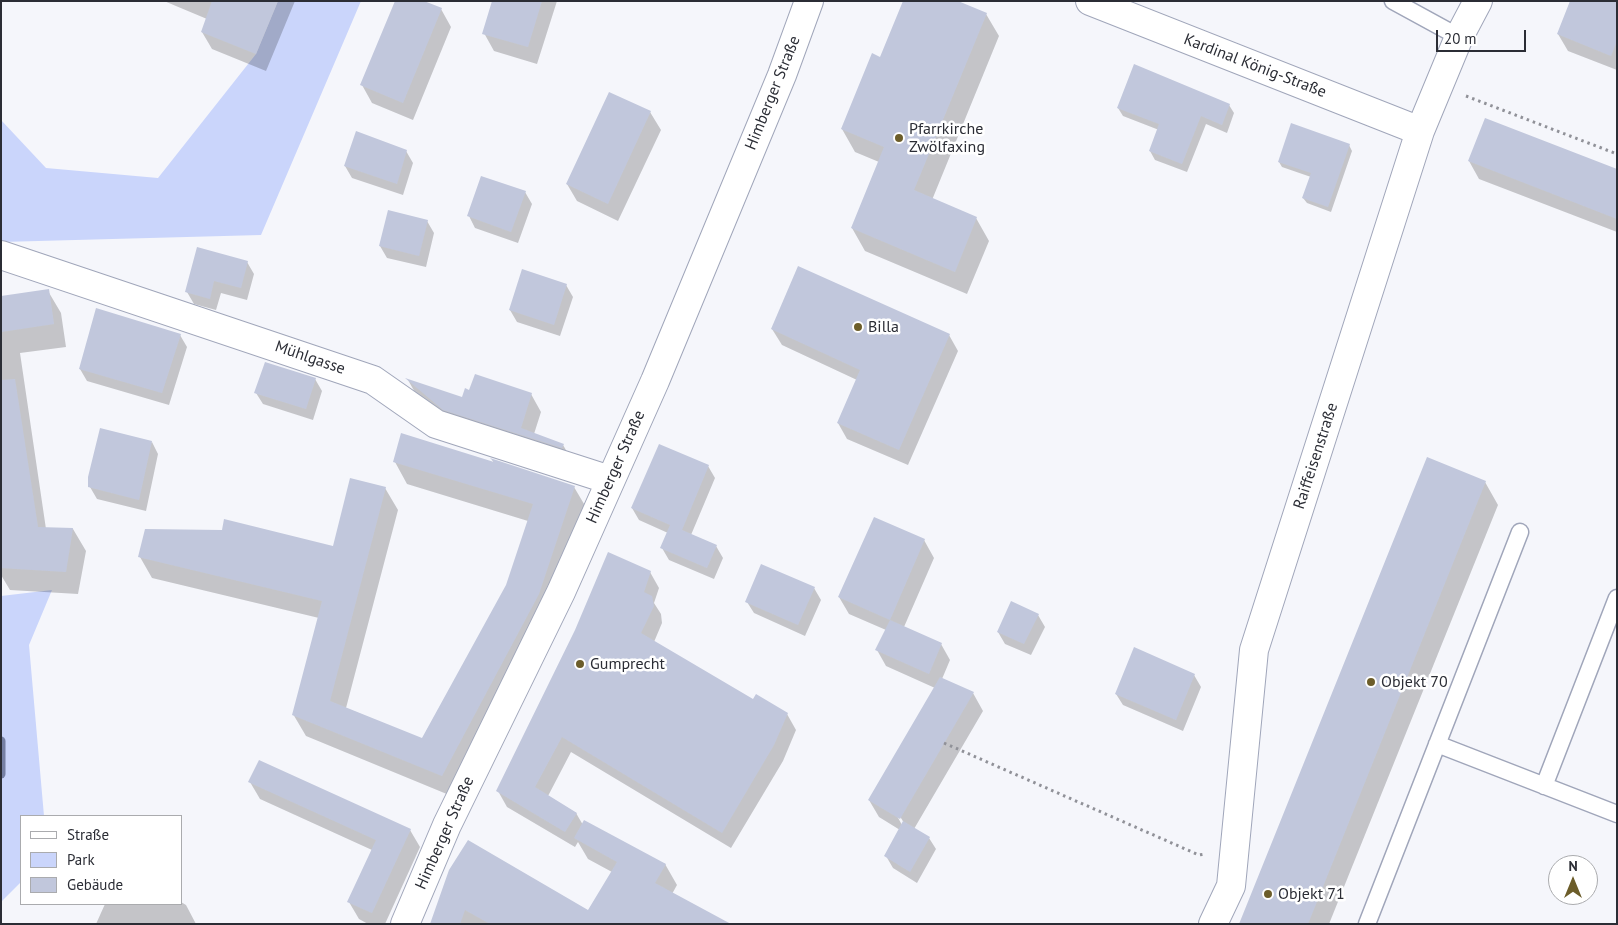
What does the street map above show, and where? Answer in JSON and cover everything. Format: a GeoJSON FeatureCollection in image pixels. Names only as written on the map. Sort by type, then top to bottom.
{"type":"FeatureCollection","features":[{"type":"Feature","properties":{"kind":"street","name":"Himberger Straße"},"geometry":{"type":"LineString","coordinates":[[406,924],[447,824],[561,592],[655,381],[778,84],[809,1]]}},
{"type":"Feature","properties":{"kind":"street","name":"Kardinal König-Straße"},"geometry":{"type":"LineString","coordinates":[[1090,1],[1420,132]]}},
{"type":"Feature","properties":{"kind":"street","name":"Raiffeisenstraße"},"geometry":{"type":"LineString","coordinates":[[1213,924],[1231,886],[1254,650],[1420,132],[1459,36],[1478,1]]}},
{"type":"Feature","properties":{"kind":"street","name":"Mühlgasse"},"geometry":{"type":"LineString","coordinates":[[1,254],[373,380],[436,424],[610,480]]}},
{"type":"Feature","properties":{"kind":"lane"},"geometry":{"type":"LineString","coordinates":[[1393,1],[1459,36]]}},
{"type":"Feature","properties":{"kind":"lane"},"geometry":{"type":"LineString","coordinates":[[1367,924],[1520,532]]}},
{"type":"Feature","properties":{"kind":"lane"},"geometry":{"type":"LineString","coordinates":[[1544,786],[1617,598]]}},
{"type":"Feature","properties":{"kind":"lane"},"geometry":{"type":"LineString","coordinates":[[1438,744],[1617,814]]}},
{"type":"Feature","properties":{"kind":"path"},"geometry":{"type":"LineString","coordinates":[[1438,85],[1617,154]]}},
{"type":"Feature","properties":{"kind":"path"},"geometry":{"type":"LineString","coordinates":[[944,743],[1198,855],[1235,852]]}},
{"type":"Feature","properties":{"kind":"green space"},"geometry":{"type":"Polygon","coordinates":[[[278,1],[361,1],[261,235],[1,242],[1,120],[46,168],[158,178],[256,54],[278,1]]]}},
{"type":"Feature","properties":{"kind":"green space"},"geometry":{"type":"Polygon","coordinates":[[[52,590],[29,645],[44,815],[20,815],[20,883],[1,902],[1,596],[52,590]]]}},
{"type":"Feature","properties":{"kind":"building"},"geometry":{"type":"Polygon","coordinates":[[[212,1],[278,1],[256,54],[201,32],[212,1]]]}},
{"type":"Feature","properties":{"kind":"building"},"geometry":{"type":"Polygon","coordinates":[[[395,1],[424,1],[442,8],[403,103],[360,85],[395,1]]]}},
{"type":"Feature","properties":{"kind":"building"},"geometry":{"type":"Polygon","coordinates":[[[492,1],[542,1],[528,47],[482,34],[492,1]]]}},
{"type":"Feature","properties":{"kind":"building","name":"Pfarrkirche Zwölfaxing"},"geometry":{"type":"Polygon","coordinates":[[[903,1],[958,1],[987,13],[914,190],[977,217],[955,272],[851,228],[884,147],[841,129],[872,53],[880,57],[903,1]]]}},
{"type":"Feature","properties":{"kind":"building"},"geometry":{"type":"Polygon","coordinates":[[[1570,1],[1617,1],[1617,41],[1611,56],[1557,34],[1570,1]]]}},
{"type":"Feature","properties":{"kind":"building"},"geometry":{"type":"Polygon","coordinates":[[[1134,64],[1230,104],[1222,125],[1201,116],[1182,164],[1149,151],[1159,124],[1117,108],[1134,64]]]}},
{"type":"Feature","properties":{"kind":"building"},"geometry":{"type":"Polygon","coordinates":[[[609,92],[651,111],[608,204],[566,184],[609,92]]]}},
{"type":"Feature","properties":{"kind":"building"},"geometry":{"type":"Polygon","coordinates":[[[1485,118],[1617,169],[1617,219],[1468,161],[1485,118]]]}},
{"type":"Feature","properties":{"kind":"building"},"geometry":{"type":"Polygon","coordinates":[[[1291,123],[1350,144],[1328,207],[1302,198],[1311,173],[1278,162],[1291,123]]]}},
{"type":"Feature","properties":{"kind":"building"},"geometry":{"type":"Polygon","coordinates":[[[356,131],[407,150],[397,184],[344,166],[356,131]]]}},
{"type":"Feature","properties":{"kind":"building"},"geometry":{"type":"Polygon","coordinates":[[[481,176],[526,191],[511,232],[467,216],[481,176]]]}},
{"type":"Feature","properties":{"kind":"building"},"geometry":{"type":"Polygon","coordinates":[[[388,210],[428,220],[419,256],[379,246],[388,210]]]}},
{"type":"Feature","properties":{"kind":"building"},"geometry":{"type":"Polygon","coordinates":[[[197,247],[248,261],[241,288],[214,281],[210,299],[185,292],[197,247]]]}},
{"type":"Feature","properties":{"kind":"building"},"geometry":{"type":"Polygon","coordinates":[[[798,266],[950,334],[899,450],[837,423],[860,370],[771,329],[798,266]]]}},
{"type":"Feature","properties":{"kind":"building"},"geometry":{"type":"Polygon","coordinates":[[[522,269],[567,284],[554,325],[509,310],[522,269]]]}},
{"type":"Feature","properties":{"kind":"building"},"geometry":{"type":"Polygon","coordinates":[[[49,289],[54,324],[1,332],[1,296],[49,289]]]}},
{"type":"Feature","properties":{"kind":"building"},"geometry":{"type":"Polygon","coordinates":[[[96,308],[181,334],[162,393],[79,369],[96,308]]]}},
{"type":"Feature","properties":{"kind":"building"},"geometry":{"type":"Polygon","coordinates":[[[265,362],[316,378],[306,409],[254,393],[265,362]]]}},
{"type":"Feature","properties":{"kind":"building"},"geometry":{"type":"Polygon","coordinates":[[[475,374],[532,393],[521,428],[564,444],[562,448],[443,410],[405,378],[462,397],[465,388],[469,390],[475,374]]]}},
{"type":"Feature","properties":{"kind":"building"},"geometry":{"type":"Polygon","coordinates":[[[15,379],[38,527],[73,528],[66,572],[1,568],[1,380],[15,379]]]}},
{"type":"Feature","properties":{"kind":"building"},"geometry":{"type":"Polygon","coordinates":[[[100,428],[152,441],[139,500],[88,487],[88,477],[100,428]]]}},
{"type":"Feature","properties":{"kind":"building"},"geometry":{"type":"Polygon","coordinates":[[[401,433],[494,462],[490,458],[575,486],[539,594],[442,776],[292,715],[322,601],[138,557],[145,529],[222,530],[224,519],[333,546],[350,478],[386,487],[330,701],[422,738],[506,585],[533,504],[393,462],[401,433]]]}},
{"type":"Feature","properties":{"kind":"building"},"geometry":{"type":"Polygon","coordinates":[[[659,444],[709,465],[682,530],[717,545],[707,568],[660,548],[670,525],[631,508],[659,444]]]}},
{"type":"Feature","properties":{"kind":"building","name":"Objekt 70"},"geometry":{"type":"Polygon","coordinates":[[[1427,457],[1486,481],[1308,924],[1239,924],[1427,457]]]}},
{"type":"Feature","properties":{"kind":"building"},"geometry":{"type":"Polygon","coordinates":[[[874,517],[925,539],[890,620],[838,597],[874,517]]]}},
{"type":"Feature","properties":{"kind":"building"},"geometry":{"type":"Polygon","coordinates":[[[608,552],[651,571],[644,592],[652,596],[654,606],[641,633],[753,699],[756,694],[788,713],[774,745],[722,833],[562,737],[535,787],[577,813],[565,832],[496,791],[575,630],[608,552]]]}},
{"type":"Feature","properties":{"kind":"building"},"geometry":{"type":"Polygon","coordinates":[[[761,564],[815,587],[798,625],[745,602],[761,564]]]}},
{"type":"Feature","properties":{"kind":"building"},"geometry":{"type":"Polygon","coordinates":[[[1011,601],[1039,614],[1024,644],[997,632],[1011,601]]]}},
{"type":"Feature","properties":{"kind":"building"},"geometry":{"type":"Polygon","coordinates":[[[890,620],[942,643],[929,674],[875,650],[890,620]]]}},
{"type":"Feature","properties":{"kind":"building"},"geometry":{"type":"Polygon","coordinates":[[[1134,647],[1195,674],[1176,720],[1115,694],[1134,647]]]}},
{"type":"Feature","properties":{"kind":"building"},"geometry":{"type":"Polygon","coordinates":[[[940,677],[974,692],[900,819],[868,800],[940,677]]]}},
{"type":"Feature","properties":{"kind":"building"},"geometry":{"type":"Polygon","coordinates":[[[259,760],[411,829],[372,913],[347,902],[376,840],[248,782],[259,760]]]}},
{"type":"Feature","properties":{"kind":"building"},"geometry":{"type":"Polygon","coordinates":[[[584,820],[666,864],[655,883],[731,924],[490,924],[465,910],[460,924],[430,924],[449,870],[468,840],[588,910],[617,862],[574,838],[584,820]]]}},
{"type":"Feature","properties":{"kind":"building"},"geometry":{"type":"Polygon","coordinates":[[[903,821],[930,837],[910,872],[884,856],[903,821]]]}},
{"type":"Feature","properties":{"kind":"waterway"},"geometry":{"type":"LineString","coordinates":[[1,741],[1,774]]}},
{"type":"Feature","properties":{"kind":"place","name":"Pfarrkirche Zwölfaxing"},"geometry":{"type":"Point","coordinates":[899,138]}},
{"type":"Feature","properties":{"kind":"place","name":"Billa"},"geometry":{"type":"Point","coordinates":[858,327]}},
{"type":"Feature","properties":{"kind":"place","name":"Gumprecht"},"geometry":{"type":"Point","coordinates":[580,664]}},
{"type":"Feature","properties":{"kind":"place","name":"Objekt 70"},"geometry":{"type":"Point","coordinates":[1371,682]}},
{"type":"Feature","properties":{"kind":"place","name":"Objekt 71"},"geometry":{"type":"Point","coordinates":[1268,894]}}]}
